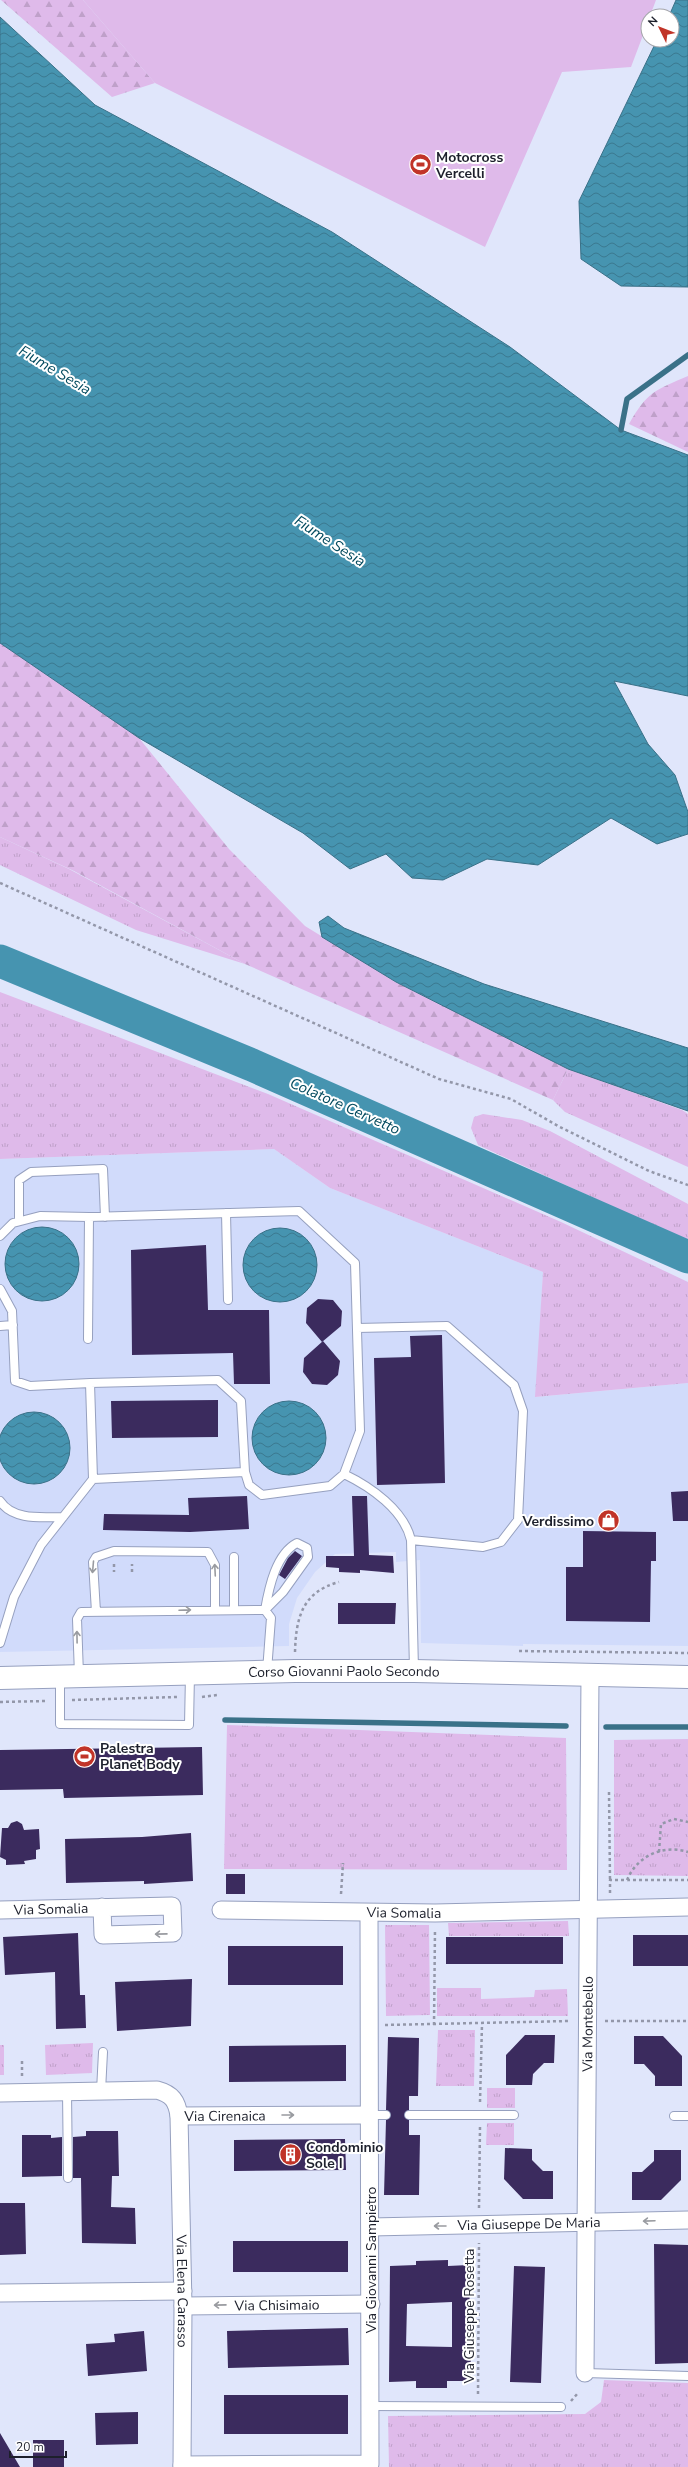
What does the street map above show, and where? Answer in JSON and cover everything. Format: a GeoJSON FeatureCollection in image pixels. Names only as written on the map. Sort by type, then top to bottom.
{"type":"FeatureCollection","features":[{"type":"Feature","properties":{"kind":"main road","name":"Corso Giovanni Paolo Secondo"},"geometry":{"type":"LineString","coordinates":[[0,1678],[267,1671],[414,1671],[688,1677]]}},
{"type":"Feature","properties":{"kind":"street","name":"Via Montebello"},"geometry":{"type":"LineString","coordinates":[[585,2373],[587,2223],[587,1908],[590,1675]]}},
{"type":"Feature","properties":{"kind":"street","name":"Via Somalia"},"geometry":{"type":"LineString","coordinates":[[0,1910],[102,1907],[172,1906],[173,1933],[103,1935],[102,1907]]}},
{"type":"Feature","properties":{"kind":"street","name":"Via Somalia"},"geometry":{"type":"LineString","coordinates":[[221,1910],[435,1913],[587,1908],[609,1909],[688,1907]]}},
{"type":"Feature","properties":{"kind":"street","name":"Via Giovanni Sampietro"},"geometry":{"type":"LineString","coordinates":[[182,2466],[370,2464],[371,2226],[378,2115],[369,2025],[369,1913]]}},
{"type":"Feature","properties":{"kind":"street","name":"Via Cirenaica"},"geometry":{"type":"LineString","coordinates":[[0,2093],[158,2090],[167,2092],[174,2099],[179,2116],[378,2115]]}},
{"type":"Feature","properties":{"kind":"street","name":"Via Elena Carasso"},"geometry":{"type":"LineString","coordinates":[[179,2116],[183,2298],[182,2466]]}},
{"type":"Feature","properties":{"kind":"street","name":"Via Giuseppe De Maria"},"geometry":{"type":"LineString","coordinates":[[371,2226],[479,2226],[688,2220]]}},
{"type":"Feature","properties":{"kind":"street","name":"Via Chisimaio"},"geometry":{"type":"LineString","coordinates":[[0,2293],[371,2304]]}},
{"type":"Feature","properties":{"kind":"lane"},"geometry":{"type":"LineString","coordinates":[[19,1222],[19,1180],[31,1172],[103,1169],[105,1217]]}},
{"type":"Feature","properties":{"kind":"lane"},"geometry":{"type":"LineString","coordinates":[[0,1236],[13,1223],[40,1216],[105,1217],[300,1211],[355,1263],[360,1431],[344,1474],[330,1486],[262,1495],[249,1485],[245,1472],[242,1401],[218,1380],[30,1386],[15,1381],[12,1311],[0,1289]]}},
{"type":"Feature","properties":{"kind":"lane"},"geometry":{"type":"LineString","coordinates":[[226,1214],[228,1300]]}},
{"type":"Feature","properties":{"kind":"lane"},"geometry":{"type":"LineString","coordinates":[[88,1339],[89,1217]]}},
{"type":"Feature","properties":{"kind":"lane"},"geometry":{"type":"LineString","coordinates":[[0,1326],[13,1325]]}},
{"type":"Feature","properties":{"kind":"lane"},"geometry":{"type":"LineString","coordinates":[[357,1328],[447,1326],[514,1385],[523,1411],[518,1520],[501,1542],[483,1547],[411,1540]]}},
{"type":"Feature","properties":{"kind":"lane"},"geometry":{"type":"LineString","coordinates":[[0,1643],[14,1597],[41,1545],[93,1479],[90,1383]]}},
{"type":"Feature","properties":{"kind":"lane"},"geometry":{"type":"LineString","coordinates":[[93,1479],[245,1472]]}},
{"type":"Feature","properties":{"kind":"lane"},"geometry":{"type":"LineString","coordinates":[[344,1474],[360,1482],[388,1505],[408,1527],[411,1540],[414,1671]]}},
{"type":"Feature","properties":{"kind":"lane"},"geometry":{"type":"LineString","coordinates":[[0,1502],[3,1506],[27,1517],[63,1517]]}},
{"type":"Feature","properties":{"kind":"lane"},"geometry":{"type":"LineString","coordinates":[[190,1674],[189,1725],[60,1724],[60,1700],[70,1676],[77,1618],[81,1612],[216,1609],[265,1610],[283,1592],[308,1557],[307,1548],[298,1543],[287,1548],[270,1585],[265,1610],[271,1618],[267,1671]]}},
{"type":"Feature","properties":{"kind":"lane"},"geometry":{"type":"LineString","coordinates":[[96,1612],[93,1562],[96,1556],[114,1551],[208,1552],[215,1566],[216,1609]]}},
{"type":"Feature","properties":{"kind":"lane"},"geometry":{"type":"LineString","coordinates":[[234,1558],[234,1609]]}},
{"type":"Feature","properties":{"kind":"lane"},"geometry":{"type":"LineString","coordinates":[[101,2091],[103,2052]]}},
{"type":"Feature","properties":{"kind":"lane"},"geometry":{"type":"LineString","coordinates":[[67,2092],[68,2178]]}},
{"type":"Feature","properties":{"kind":"lane"},"geometry":{"type":"LineString","coordinates":[[409,2115],[514,2115]]}},
{"type":"Feature","properties":{"kind":"lane"},"geometry":{"type":"LineString","coordinates":[[674,2116],[688,2116]]}},
{"type":"Feature","properties":{"kind":"lane"},"geometry":{"type":"LineString","coordinates":[[585,2373],[688,2376]]}},
{"type":"Feature","properties":{"kind":"lane"},"geometry":{"type":"LineString","coordinates":[[370,2406],[561,2407]]}},
{"type":"Feature","properties":{"kind":"path"},"geometry":{"type":"LineString","coordinates":[[0,883],[439,1079],[512,1099],[558,1126],[642,1168],[688,1186]]}},
{"type":"Feature","properties":{"kind":"path"},"geometry":{"type":"LineString","coordinates":[[295,1671],[298,1619],[303,1607],[312,1596],[327,1585],[339,1582]]}},
{"type":"Feature","properties":{"kind":"path"},"geometry":{"type":"LineString","coordinates":[[0,1702],[190,1697],[218,1694]]}},
{"type":"Feature","properties":{"kind":"path"},"geometry":{"type":"LineString","coordinates":[[659,1852],[661,1824],[674,1819],[688,1822]]}},
{"type":"Feature","properties":{"kind":"path"},"geometry":{"type":"LineString","coordinates":[[627,1880],[638,1863],[652,1853],[680,1849],[688,1852]]}},
{"type":"Feature","properties":{"kind":"path"},"geometry":{"type":"LineString","coordinates":[[340,1912],[343,1863]]}},
{"type":"Feature","properties":{"kind":"path"},"geometry":{"type":"LineString","coordinates":[[609,1909],[610,1880],[688,1880]]}},
{"type":"Feature","properties":{"kind":"path"},"geometry":{"type":"LineString","coordinates":[[434,2025],[435,1913]]}},
{"type":"Feature","properties":{"kind":"path"},"geometry":{"type":"LineString","coordinates":[[369,2025],[587,2021],[688,2021]]}},
{"type":"Feature","properties":{"kind":"path"},"geometry":{"type":"LineString","coordinates":[[22,2060],[22,2077]]}},
{"type":"Feature","properties":{"kind":"path","name":"Via Giuseppe Rosetta"},"geometry":{"type":"LineString","coordinates":[[478,2406],[479,2226]]}},
{"type":"Feature","properties":{"kind":"shaded area"},"geometry":{"type":"Polygon","coordinates":[[[274,1149],[330,1188],[543,1272],[536,1397],[688,1383],[688,1646],[523,1644],[523,1646],[421,1643],[420,1560],[396,1562],[396,1552],[335,1554],[315,1572],[297,1598],[289,1624],[289,1646],[0,1652],[0,1159],[274,1149]]]}},
{"type":"Feature","properties":{"kind":"green space"},"geometry":{"type":"Polygon","coordinates":[[[1,0],[83,0],[155,83],[112,97],[1,0]]]}},
{"type":"Feature","properties":{"kind":"green space","name":"Motocross Vercelli"},"geometry":{"type":"Polygon","coordinates":[[[83,0],[656,0],[653,8],[640,8],[640,43],[631,67],[562,72],[485,247],[155,83],[83,0]]]}},
{"type":"Feature","properties":{"kind":"green space"},"geometry":{"type":"Polygon","coordinates":[[[688,376],[688,452],[629,424],[641,405],[653,393],[688,376]]]}},
{"type":"Feature","properties":{"kind":"green space"},"geometry":{"type":"Polygon","coordinates":[[[0,643],[139,738],[229,849],[305,926],[396,982],[568,1069],[553,1100],[245,964],[74,871],[0,837],[0,643]]]}},
{"type":"Feature","properties":{"kind":"green space"},"geometry":{"type":"Polygon","coordinates":[[[0,837],[69,869],[245,964],[136,930],[0,865],[0,837]]]}},
{"type":"Feature","properties":{"kind":"green space"},"geometry":{"type":"Polygon","coordinates":[[[0,992],[268,1094],[561,1222],[688,1282],[688,1383],[535,1397],[543,1272],[330,1188],[274,1149],[0,1159],[0,992]]]}},
{"type":"Feature","properties":{"kind":"green space"},"geometry":{"type":"Polygon","coordinates":[[[568,1069],[682,1110],[688,1114],[688,1167],[565,1112],[553,1100],[568,1069]]]}},
{"type":"Feature","properties":{"kind":"green space"},"geometry":{"type":"Polygon","coordinates":[[[483,1114],[522,1120],[550,1131],[688,1204],[688,1241],[478,1145],[471,1128],[474,1117],[483,1114]]]}},
{"type":"Feature","properties":{"kind":"green space"},"geometry":{"type":"Polygon","coordinates":[[[227,1725],[566,1738],[567,1870],[224,1869],[227,1725]]]}},
{"type":"Feature","properties":{"kind":"green space"},"geometry":{"type":"Polygon","coordinates":[[[688,1739],[688,1876],[614,1875],[614,1740],[688,1739]]]}},
{"type":"Feature","properties":{"kind":"green space"},"geometry":{"type":"Polygon","coordinates":[[[568,1921],[569,1936],[449,1936],[448,1923],[568,1921]]]}},
{"type":"Feature","properties":{"kind":"green space"},"geometry":{"type":"Polygon","coordinates":[[[385,1925],[429,1925],[430,2015],[386,2016],[385,1925]]]}},
{"type":"Feature","properties":{"kind":"green space"},"geometry":{"type":"Polygon","coordinates":[[[437,1988],[481,1988],[481,1999],[534,1997],[535,1990],[567,1989],[568,2016],[437,2016],[437,1988]]]}},
{"type":"Feature","properties":{"kind":"green space"},"geometry":{"type":"Polygon","coordinates":[[[438,2030],[475,2030],[474,2086],[436,2086],[438,2030]]]}},
{"type":"Feature","properties":{"kind":"green space"},"geometry":{"type":"Polygon","coordinates":[[[93,2043],[92,2073],[46,2075],[45,2045],[93,2043]]]}},
{"type":"Feature","properties":{"kind":"green space"},"geometry":{"type":"Polygon","coordinates":[[[0,2045],[4,2045],[4,2075],[0,2075],[0,2045]]]}},
{"type":"Feature","properties":{"kind":"green space"},"geometry":{"type":"Polygon","coordinates":[[[487,2088],[515,2088],[515,2108],[487,2108],[487,2088]]]}},
{"type":"Feature","properties":{"kind":"green space"},"geometry":{"type":"Polygon","coordinates":[[[487,2123],[514,2123],[514,2145],[486,2145],[487,2123]]]}},
{"type":"Feature","properties":{"kind":"green space"},"geometry":{"type":"Polygon","coordinates":[[[604,2380],[688,2383],[688,2467],[389,2467],[388,2416],[585,2414],[601,2402],[604,2380]]]}},
{"type":"Feature","properties":{"kind":"water"},"geometry":{"type":"Polygon","coordinates":[[[676,0],[688,0],[688,287],[621,286],[581,259],[579,201],[653,48],[680,48],[680,8],[672,8],[676,0]]]}},
{"type":"Feature","properties":{"kind":"water","name":"Fiume Sesia"},"geometry":{"type":"Polygon","coordinates":[[[0,17],[95,105],[332,232],[510,347],[621,430],[688,455],[688,696],[614,681],[648,744],[675,775],[688,812],[688,834],[657,844],[611,818],[538,865],[487,859],[443,880],[412,878],[386,854],[350,869],[303,833],[139,738],[0,643],[0,17]]]}},
{"type":"Feature","properties":{"kind":"water"},"geometry":{"type":"Polygon","coordinates":[[[328,916],[344,928],[484,984],[688,1048],[688,1111],[568,1069],[396,982],[322,937],[319,922],[328,916]]]}},
{"type":"Feature","properties":{"kind":"water"},"geometry":{"type":"Polygon","coordinates":[[[42,1227],[56,1230],[68,1238],[76,1250],[79,1264],[76,1278],[68,1290],[56,1298],[42,1301],[28,1298],[16,1290],[8,1278],[5,1264],[8,1250],[16,1238],[28,1230],[42,1227]]]}},
{"type":"Feature","properties":{"kind":"water"},"geometry":{"type":"Polygon","coordinates":[[[280,1228],[294,1231],[306,1239],[314,1251],[317,1265],[314,1279],[306,1291],[294,1299],[280,1302],[266,1299],[254,1291],[246,1279],[243,1265],[246,1251],[254,1239],[266,1231],[280,1228]]]}},
{"type":"Feature","properties":{"kind":"water"},"geometry":{"type":"Polygon","coordinates":[[[289,1401],[303,1404],[315,1412],[323,1424],[326,1438],[323,1452],[315,1464],[303,1472],[289,1475],[275,1472],[263,1464],[255,1452],[252,1438],[255,1424],[263,1412],[275,1404],[289,1401]]]}},
{"type":"Feature","properties":{"kind":"water"},"geometry":{"type":"Polygon","coordinates":[[[27,1412],[41,1412],[48,1414],[60,1422],[68,1434],[70,1448],[68,1462],[60,1474],[48,1482],[41,1484],[27,1484],[20,1482],[8,1474],[0,1462],[-2,1455],[-2,1441],[0,1434],[8,1422],[20,1414],[27,1412]]]}},
{"type":"Feature","properties":{"kind":"building"},"geometry":{"type":"Polygon","coordinates":[[[206,1245],[208,1310],[269,1310],[270,1384],[234,1384],[233,1353],[132,1355],[131,1250],[206,1245]]]}},
{"type":"Feature","properties":{"kind":"building"},"geometry":{"type":"Polygon","coordinates":[[[318,1299],[333,1300],[342,1311],[341,1326],[322,1342],[306,1323],[307,1308],[318,1299]]]}},
{"type":"Feature","properties":{"kind":"building"},"geometry":{"type":"Polygon","coordinates":[[[442,1335],[445,1483],[377,1485],[374,1358],[411,1357],[410,1336],[442,1335]]]}},
{"type":"Feature","properties":{"kind":"building"},"geometry":{"type":"Polygon","coordinates":[[[323,1341],[340,1361],[338,1375],[327,1385],[312,1384],[303,1372],[304,1358],[323,1341]]]}},
{"type":"Feature","properties":{"kind":"building"},"geometry":{"type":"Polygon","coordinates":[[[218,1400],[218,1437],[112,1438],[111,1401],[218,1400]]]}},
{"type":"Feature","properties":{"kind":"building"},"geometry":{"type":"Polygon","coordinates":[[[688,1491],[688,1521],[673,1521],[671,1492],[688,1491]]]}},
{"type":"Feature","properties":{"kind":"building"},"geometry":{"type":"Polygon","coordinates":[[[247,1496],[249,1529],[190,1532],[103,1530],[104,1514],[189,1515],[188,1498],[247,1496]]]}},
{"type":"Feature","properties":{"kind":"building"},"geometry":{"type":"Polygon","coordinates":[[[352,1496],[367,1496],[369,1555],[393,1556],[394,1573],[360,1570],[360,1573],[339,1572],[339,1568],[326,1567],[326,1556],[354,1556],[352,1496]]]}},
{"type":"Feature","properties":{"kind":"building"},"geometry":{"type":"Polygon","coordinates":[[[583,1531],[656,1532],[656,1561],[651,1561],[650,1622],[566,1621],[566,1567],[583,1567],[583,1531]]]}},
{"type":"Feature","properties":{"kind":"building"},"geometry":{"type":"Polygon","coordinates":[[[295,1551],[302,1556],[285,1579],[279,1575],[288,1558],[295,1551]]]}},
{"type":"Feature","properties":{"kind":"building"},"geometry":{"type":"Polygon","coordinates":[[[338,1603],[396,1603],[395,1624],[338,1624],[338,1603]]]}},
{"type":"Feature","properties":{"kind":"building"},"geometry":{"type":"Polygon","coordinates":[[[202,1747],[203,1795],[64,1798],[63,1789],[0,1790],[0,1750],[202,1747]]]}},
{"type":"Feature","properties":{"kind":"building"},"geometry":{"type":"Polygon","coordinates":[[[17,1821],[22,1824],[24,1830],[39,1829],[40,1849],[36,1850],[36,1859],[24,1861],[25,1864],[6,1865],[6,1860],[0,1857],[2,1828],[8,1828],[11,1823],[17,1821]]]}},
{"type":"Feature","properties":{"kind":"building"},"geometry":{"type":"Polygon","coordinates":[[[191,1833],[193,1881],[144,1884],[144,1881],[66,1883],[65,1839],[142,1837],[191,1833]]]}},
{"type":"Feature","properties":{"kind":"building"},"geometry":{"type":"Polygon","coordinates":[[[226,1874],[245,1874],[245,1894],[226,1894],[226,1874]]]}},
{"type":"Feature","properties":{"kind":"building"},"geometry":{"type":"Polygon","coordinates":[[[78,1933],[80,1995],[85,1995],[86,2028],[56,2029],[55,1972],[5,1975],[3,1937],[78,1933]]]}},
{"type":"Feature","properties":{"kind":"building"},"geometry":{"type":"Polygon","coordinates":[[[633,1935],[688,1935],[688,1966],[633,1966],[633,1935]]]}},
{"type":"Feature","properties":{"kind":"building"},"geometry":{"type":"Polygon","coordinates":[[[446,1937],[563,1937],[563,1964],[446,1964],[446,1937]]]}},
{"type":"Feature","properties":{"kind":"building"},"geometry":{"type":"Polygon","coordinates":[[[228,1946],[343,1946],[343,1985],[228,1985],[228,1946]]]}},
{"type":"Feature","properties":{"kind":"building"},"geometry":{"type":"Polygon","coordinates":[[[192,1979],[191,2026],[117,2031],[115,1982],[192,1979]]]}},
{"type":"Feature","properties":{"kind":"building"},"geometry":{"type":"Polygon","coordinates":[[[525,2035],[555,2035],[554,2063],[544,2063],[533,2074],[532,2085],[506,2085],[506,2055],[525,2035]]]}},
{"type":"Feature","properties":{"kind":"building"},"geometry":{"type":"Polygon","coordinates":[[[634,2036],[663,2036],[682,2056],[682,2086],[655,2086],[655,2076],[644,2064],[634,2064],[634,2036]]]}},
{"type":"Feature","properties":{"kind":"building"},"geometry":{"type":"Polygon","coordinates":[[[388,2037],[419,2038],[418,2096],[409,2096],[409,2110],[404,2115],[409,2120],[409,2135],[420,2135],[419,2195],[384,2195],[386,2120],[391,2115],[386,2110],[388,2037]]]}},
{"type":"Feature","properties":{"kind":"building"},"geometry":{"type":"Polygon","coordinates":[[[346,2045],[346,2081],[229,2082],[229,2046],[346,2045]]]}},
{"type":"Feature","properties":{"kind":"building"},"geometry":{"type":"Polygon","coordinates":[[[86,2131],[118,2131],[119,2176],[112,2176],[111,2207],[135,2208],[136,2244],[82,2243],[81,2178],[73,2178],[73,2137],[86,2136],[86,2131]]]}},
{"type":"Feature","properties":{"kind":"building"},"geometry":{"type":"Polygon","coordinates":[[[22,2135],[51,2135],[51,2138],[62,2137],[62,2176],[22,2177],[22,2135]]]}},
{"type":"Feature","properties":{"kind":"building","name":"Condominio Sole I"},"geometry":{"type":"Polygon","coordinates":[[[345,2139],[346,2170],[234,2171],[234,2140],[345,2139]]]}},
{"type":"Feature","properties":{"kind":"building"},"geometry":{"type":"Polygon","coordinates":[[[505,2148],[532,2149],[532,2160],[543,2171],[553,2171],[553,2199],[523,2199],[504,2179],[505,2148]]]}},
{"type":"Feature","properties":{"kind":"building"},"geometry":{"type":"Polygon","coordinates":[[[654,2150],[681,2150],[681,2180],[661,2200],[632,2200],[632,2172],[642,2172],[654,2161],[654,2150]]]}},
{"type":"Feature","properties":{"kind":"building"},"geometry":{"type":"Polygon","coordinates":[[[0,2203],[25,2203],[26,2254],[0,2255],[0,2203]]]}},
{"type":"Feature","properties":{"kind":"building"},"geometry":{"type":"Polygon","coordinates":[[[233,2241],[348,2241],[348,2272],[233,2272],[233,2241]]]}},
{"type":"Feature","properties":{"kind":"building"},"geometry":{"type":"Polygon","coordinates":[[[654,2244],[688,2245],[688,2363],[655,2364],[654,2244]]]}},
{"type":"Feature","properties":{"kind":"building"},"geometry":{"type":"Polygon","coordinates":[[[448,2260],[448,2266],[469,2265],[471,2381],[447,2381],[447,2388],[416,2388],[416,2381],[389,2382],[390,2266],[416,2265],[416,2261],[448,2260]],[[452,2302],[407,2304],[406,2346],[452,2347],[452,2302]]]}},
{"type":"Feature","properties":{"kind":"building"},"geometry":{"type":"Polygon","coordinates":[[[514,2266],[545,2267],[541,2383],[510,2382],[514,2266]]]}},
{"type":"Feature","properties":{"kind":"building"},"geometry":{"type":"Polygon","coordinates":[[[348,2328],[349,2365],[228,2368],[227,2331],[348,2328]]]}},
{"type":"Feature","properties":{"kind":"building"},"geometry":{"type":"Polygon","coordinates":[[[144,2331],[147,2371],[88,2376],[86,2344],[115,2342],[114,2334],[144,2331]]]}},
{"type":"Feature","properties":{"kind":"building"},"geometry":{"type":"Polygon","coordinates":[[[224,2395],[348,2395],[348,2434],[224,2434],[224,2395]]]}},
{"type":"Feature","properties":{"kind":"building"},"geometry":{"type":"Polygon","coordinates":[[[138,2412],[138,2444],[96,2445],[95,2413],[138,2412]]]}},
{"type":"Feature","properties":{"kind":"building"},"geometry":{"type":"Polygon","coordinates":[[[0,2433],[20,2467],[0,2467],[0,2433]]]}},
{"type":"Feature","properties":{"kind":"building"},"geometry":{"type":"Polygon","coordinates":[[[33,2440],[64,2440],[64,2467],[33,2467],[33,2440]]]}},
{"type":"Feature","properties":{"kind":"waterway"},"geometry":{"type":"LineString","coordinates":[[621,430],[627,399],[688,355]]}},
{"type":"Feature","properties":{"kind":"waterway","name":"Colatore Cervetto"},"geometry":{"type":"LineString","coordinates":[[0,961],[252,1065],[688,1257]]}},
{"type":"Feature","properties":{"kind":"waterway"},"geometry":{"type":"LineString","coordinates":[[225,1720],[566,1726]]}},
{"type":"Feature","properties":{"kind":"waterway"},"geometry":{"type":"LineString","coordinates":[[606,1727],[688,1727]]}},
{"type":"Feature","properties":{"kind":"place","name":"Motocross Vercelli"},"geometry":{"type":"Point","coordinates":[421,165]}},
{"type":"Feature","properties":{"kind":"place","name":"Verdissimo"},"geometry":{"type":"Point","coordinates":[609,1521]}},
{"type":"Feature","properties":{"kind":"place","name":"Palestra Planet Body"},"geometry":{"type":"Point","coordinates":[84,1756]}},
{"type":"Feature","properties":{"kind":"place","name":"Condominio Sole I"},"geometry":{"type":"Point","coordinates":[290,2155]}}]}
